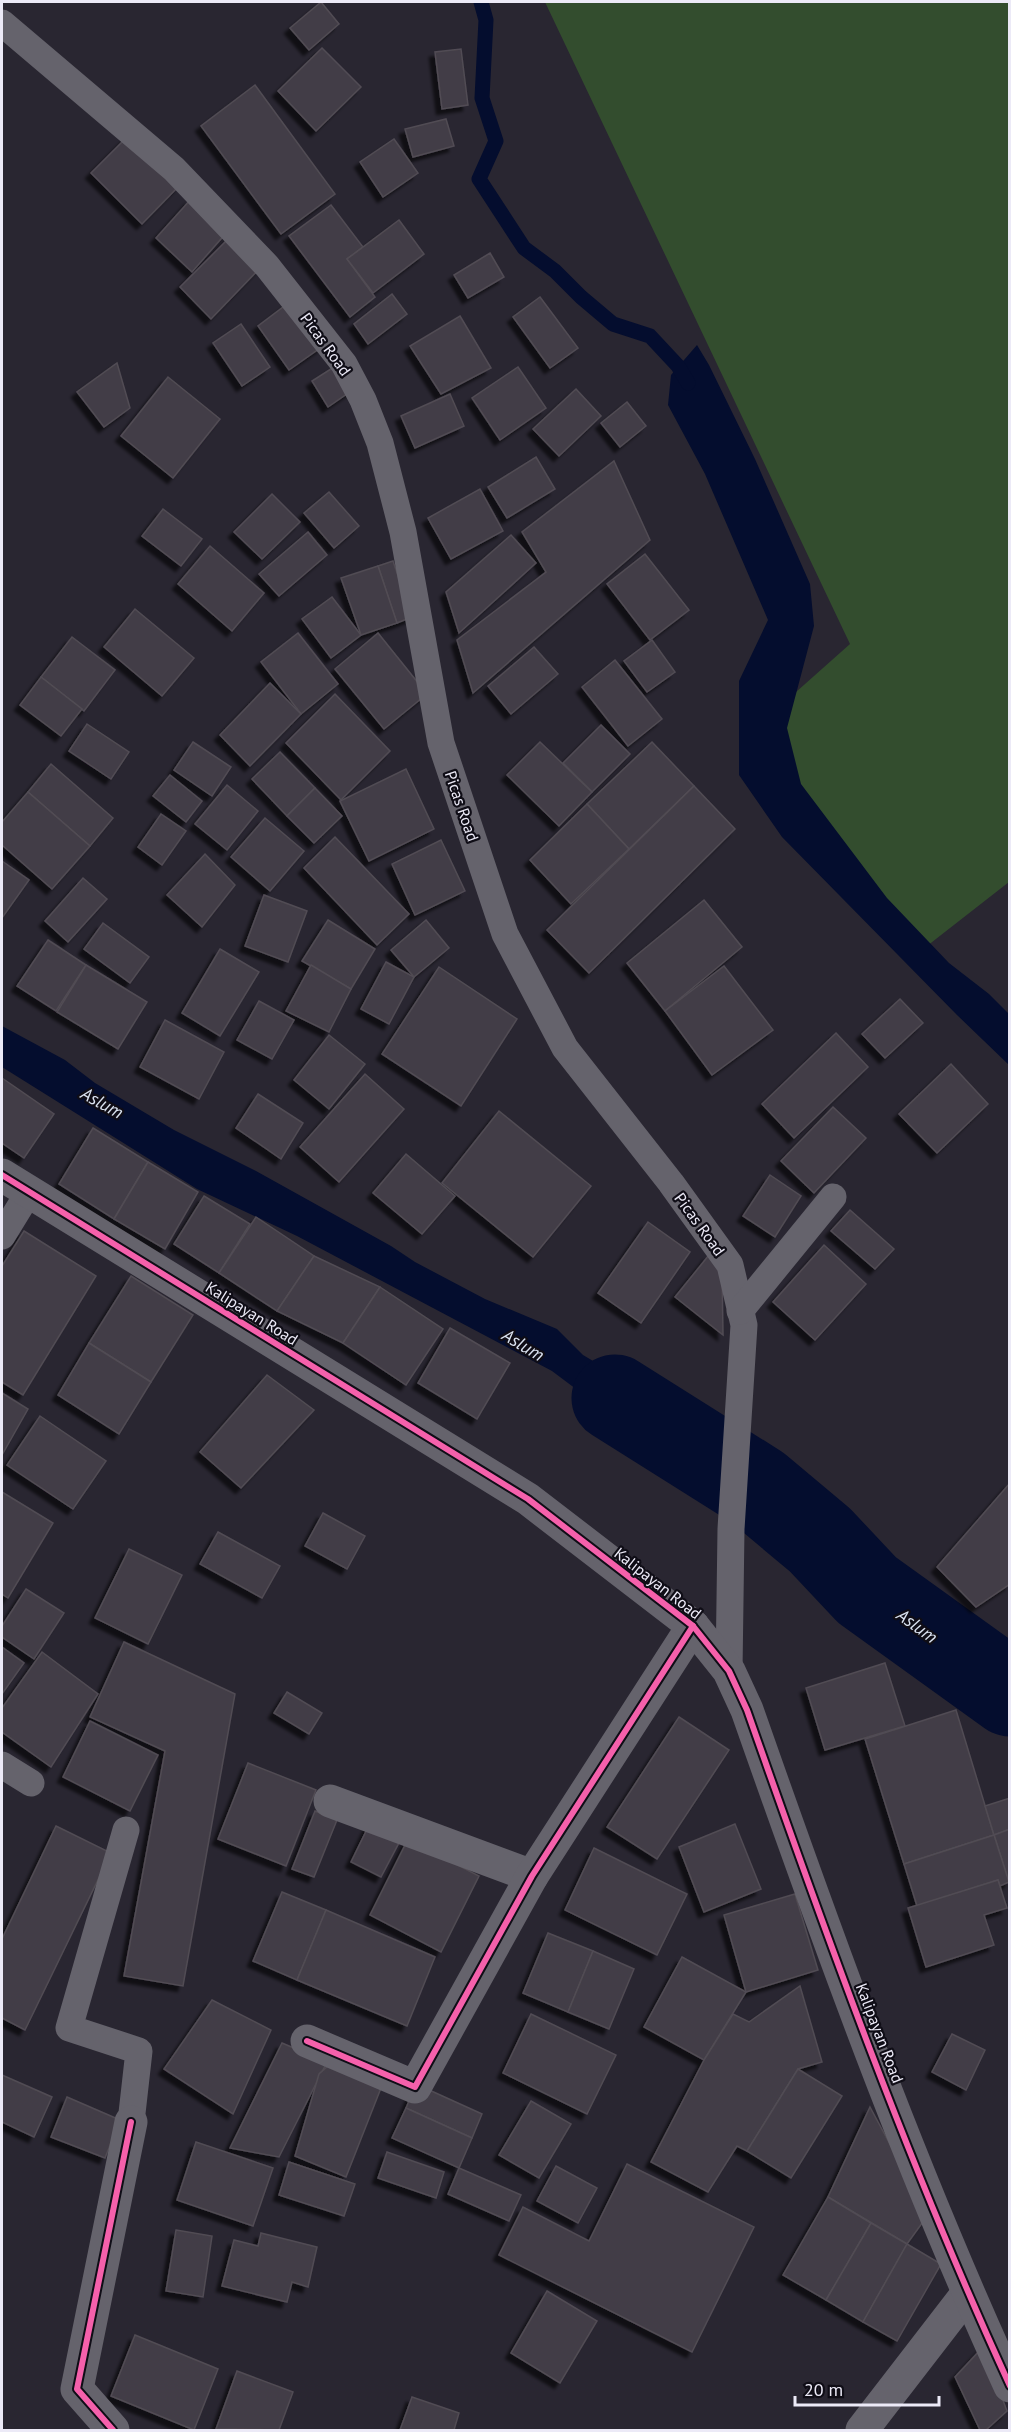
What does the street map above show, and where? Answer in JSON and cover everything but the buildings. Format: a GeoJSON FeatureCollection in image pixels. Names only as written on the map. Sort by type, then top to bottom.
{"type":"FeatureCollection","features":[{"type":"Feature","properties":{"kind":"street","name":"Kalipayan Road"},"geometry":{"type":"LineString","coordinates":[[15,1184],[528,1499],[693,1626],[729,1671],[747,1710],[865,2034],[967,2294],[1010,2386]]}},
{"type":"Feature","properties":{"kind":"street"},"geometry":{"type":"LineString","coordinates":[[307,2041],[415,2087],[532,1876],[693,1626]]}},
{"type":"Feature","properties":{"kind":"street"},"geometry":{"type":"LineString","coordinates":[[330,1801],[532,1876]]}},
{"type":"Feature","properties":{"kind":"street"},"geometry":{"type":"LineString","coordinates":[[113,2430],[77,2389],[131,2122]]}},
{"type":"Feature","properties":{"kind":"street"},"geometry":{"type":"LineString","coordinates":[[862,2430],[967,2294]]}},
{"type":"Feature","properties":{"kind":"lane","name":"Picas Road"},"geometry":{"type":"LineString","coordinates":[[2,23],[174,169],[267,266],[344,364],[363,400],[380,443],[403,532],[441,743],[505,934],[565,1048],[671,1183],[730,1264],[744,1325],[731,1529],[729,1671]]}},
{"type":"Feature","properties":{"kind":"lane"},"geometry":{"type":"LineString","coordinates":[[2,1236],[15,1184]]}},
{"type":"Feature","properties":{"kind":"lane"},"geometry":{"type":"LineString","coordinates":[[740,1311],[833,1197]]}},
{"type":"Feature","properties":{"kind":"lane"},"geometry":{"type":"LineString","coordinates":[[2,1765],[31,1783]]}},
{"type":"Feature","properties":{"kind":"lane"},"geometry":{"type":"LineString","coordinates":[[126,1830],[69,2028],[139,2051],[131,2122]]}},
{"type":"Feature","properties":{"kind":"green space"},"geometry":{"type":"Polygon","coordinates":[[[545,2],[1009,2],[1009,882],[918,953],[751,732],[850,644],[545,2]]]}},
{"type":"Feature","properties":{"kind":"water"},"geometry":{"type":"Polygon","coordinates":[[[697,345],[755,459],[810,584],[814,626],[787,728],[801,784],[887,898],[949,963],[989,994],[1009,1014],[1009,1065],[782,837],[739,775],[739,681],[768,620],[705,474],[668,405],[671,375],[697,345]]]}},
{"type":"Feature","properties":{"kind":"water"},"geometry":{"type":"Polygon","coordinates":[[[2,1026],[65,1060],[95,1083],[174,1130],[256,1171],[391,1246],[415,1262],[485,1299],[557,1329],[583,1355],[721,1440],[713,1485],[632,1431],[552,1371],[297,1236],[197,1189],[2,1067],[2,1026]]]}},
{"type":"Feature","properties":{"kind":"water"},"geometry":{"type":"Polygon","coordinates":[[[765,1472],[1009,1668],[1009,1729],[802,1572],[756,1518],[765,1472]]]}},
{"type":"Feature","properties":{"kind":"waterway"},"geometry":{"type":"LineString","coordinates":[[481,2],[486,20],[482,98],[496,141],[479,179],[524,248],[555,271],[613,324],[650,336],[678,366],[688,383]]}},
{"type":"Feature","properties":{"kind":"waterway","name":"Aslum"},"geometry":{"type":"LineString","coordinates":[[615,1398],[758,1488],[820,1540],[867,1590],[1010,1693]]}},
{"type":"Feature","properties":{"kind":"cycle path"},"geometry":{"type":"LineString","coordinates":[[2,1175],[528,1499],[693,1626],[729,1671],[747,1710],[903,2136],[1010,2386]]}},
{"type":"Feature","properties":{"kind":"cycle path"},"geometry":{"type":"LineString","coordinates":[[307,2041],[415,2087],[532,1876],[693,1626]]}},
{"type":"Feature","properties":{"kind":"cycle path"},"geometry":{"type":"LineString","coordinates":[[113,2430],[77,2389],[131,2122]]}}]}
